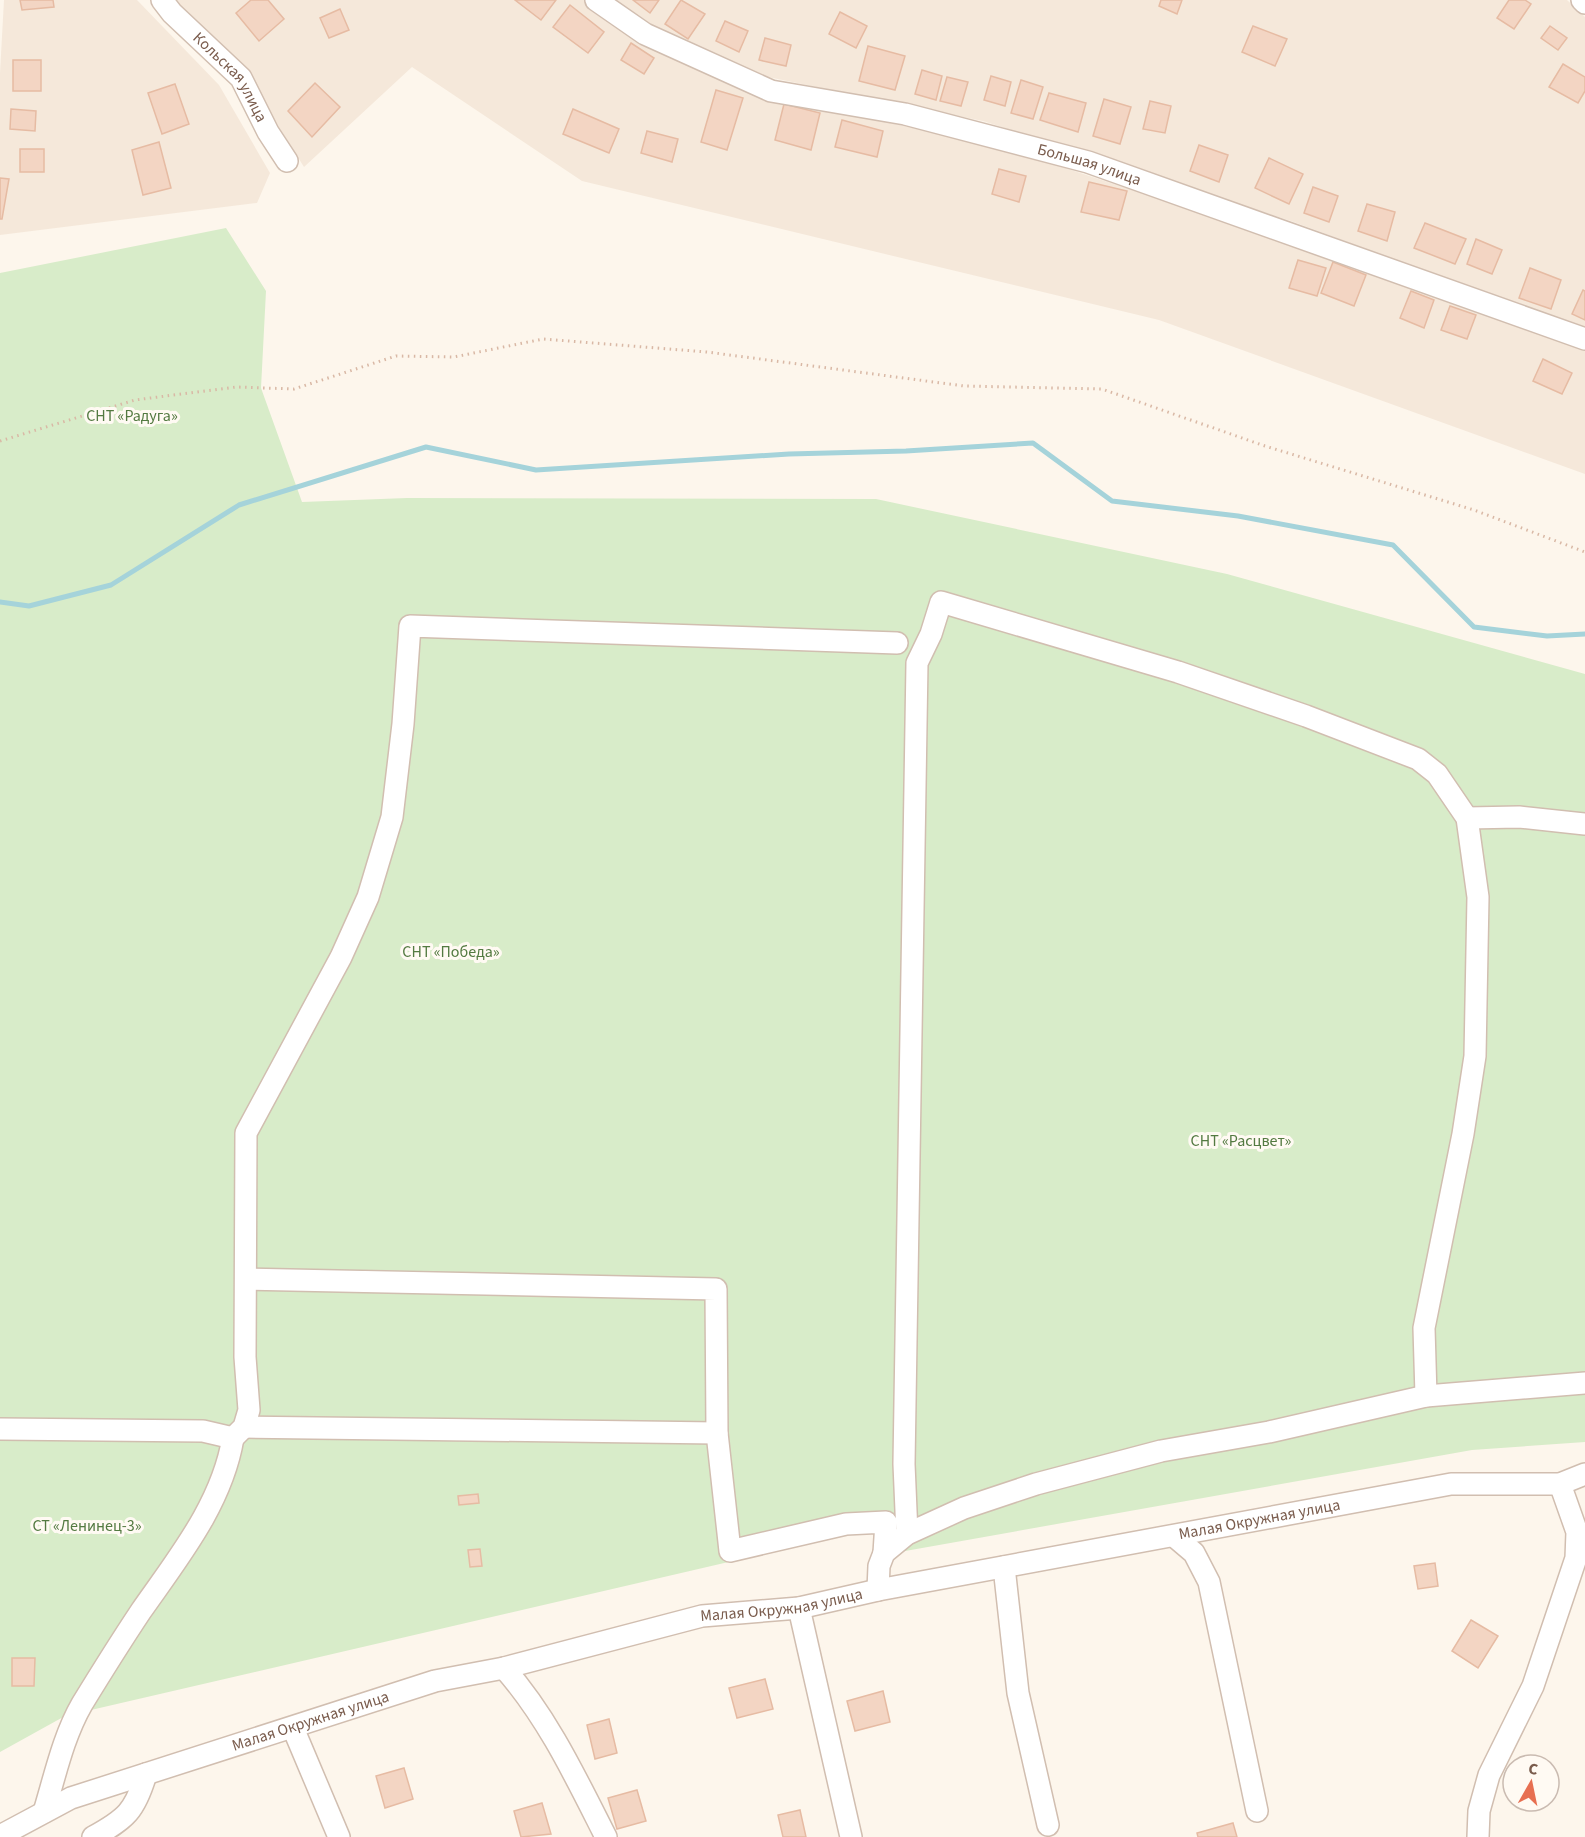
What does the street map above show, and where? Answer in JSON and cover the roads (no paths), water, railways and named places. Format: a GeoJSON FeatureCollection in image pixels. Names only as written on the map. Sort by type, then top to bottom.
{"type":"FeatureCollection","features":[{"type":"Feature","properties":{"kind":"street","name":"Кольская улица"},"geometry":{"type":"LineString","coordinates":[[162,0],[172,13],[241,78],[268,132],[286,161]]}},
{"type":"Feature","properties":{"kind":"street","name":"Большая улица"},"geometry":{"type":"LineString","coordinates":[[596,0],[645,34],[771,91],[905,114],[1088,162],[1585,339]]}},
{"type":"Feature","properties":{"kind":"street"},"geometry":{"type":"LineString","coordinates":[[1582,0],[1585,3]]}},
{"type":"Feature","properties":{"kind":"street"},"geometry":{"type":"LineString","coordinates":[[907,1534],[904,1464],[917,663],[931,634],[941,602],[1178,672],[1306,716],[1418,759],[1437,774],[1467,818],[1478,897],[1475,1056],[1463,1134],[1424,1329],[1425,1396]]}},
{"type":"Feature","properties":{"kind":"street"},"geometry":{"type":"LineString","coordinates":[[44,1812],[65,1740],[81,1706],[190,1541],[212,1502],[249,1410],[245,1357],[246,1133],[341,957],[368,897],[392,817],[403,724],[410,626],[897,643]]}},
{"type":"Feature","properties":{"kind":"street"},"geometry":{"type":"LineString","coordinates":[[1467,818],[1519,817],[1585,824]]}},
{"type":"Feature","properties":{"kind":"street"},"geometry":{"type":"LineString","coordinates":[[246,1279],[716,1289],[717,1433],[730,1551],[846,1524],[886,1522],[884,1553],[879,1566],[878,1590]]}},
{"type":"Feature","properties":{"kind":"street"},"geometry":{"type":"LineString","coordinates":[[884,1553],[907,1534],[964,1508],[1036,1484],[1138,1457],[1269,1432],[1425,1396],[1585,1383]]}},
{"type":"Feature","properties":{"kind":"street"},"geometry":{"type":"LineString","coordinates":[[0,1429],[238,1433],[717,1433]]}},
{"type":"Feature","properties":{"kind":"street","name":"Малая Окружная улица"},"geometry":{"type":"LineString","coordinates":[[0,1836],[71,1798],[435,1681],[504,1668],[702,1616],[799,1608],[878,1590],[1451,1484],[1560,1484],[1585,1474]]}},
{"type":"Feature","properties":{"kind":"street"},"geometry":{"type":"LineString","coordinates":[[1478,1837],[1479,1811],[1489,1775],[1533,1686],[1576,1558],[1577,1532],[1560,1484]]}},
{"type":"Feature","properties":{"kind":"street"},"geometry":{"type":"LineString","coordinates":[[1174,1536],[1194,1553],[1209,1582],[1257,1811]]}},
{"type":"Feature","properties":{"kind":"street"},"geometry":{"type":"LineString","coordinates":[[1005,1567],[1018,1694],[1048,1825]]}},
{"type":"Feature","properties":{"kind":"street"},"geometry":{"type":"LineString","coordinates":[[799,1608],[851,1837]]}},
{"type":"Feature","properties":{"kind":"street"},"geometry":{"type":"LineString","coordinates":[[504,1668],[523,1689],[550,1728],[606,1837]]}},
{"type":"Feature","properties":{"kind":"street"},"geometry":{"type":"LineString","coordinates":[[293,1728],[339,1837]]}},
{"type":"Feature","properties":{"kind":"street"},"geometry":{"type":"LineString","coordinates":[[93,1837],[118,1823],[132,1811],[146,1774]]}},
{"type":"Feature","properties":{"kind":"waterway"},"geometry":{"type":"LineString","coordinates":[[0,602],[29,606],[111,585],[239,505],[426,447],[536,470],[789,454],[906,451],[1033,443],[1112,501],[1238,516],[1393,545],[1474,627],[1547,636],[1585,634]]}},
{"type":"Feature","properties":{"kind":"park label","name":"СНТ «Радуга»"},"geometry":{"type":"Point","coordinates":[132,416]}},
{"type":"Feature","properties":{"kind":"park label","name":"СНТ «Победа»"},"geometry":{"type":"Point","coordinates":[451,952]}},
{"type":"Feature","properties":{"kind":"park label","name":"СНТ «Расцвет»"},"geometry":{"type":"Point","coordinates":[1241,1141]}},
{"type":"Feature","properties":{"kind":"park label","name":"СТ «Ленинец-3»"},"geometry":{"type":"Point","coordinates":[87,1526]}}]}
